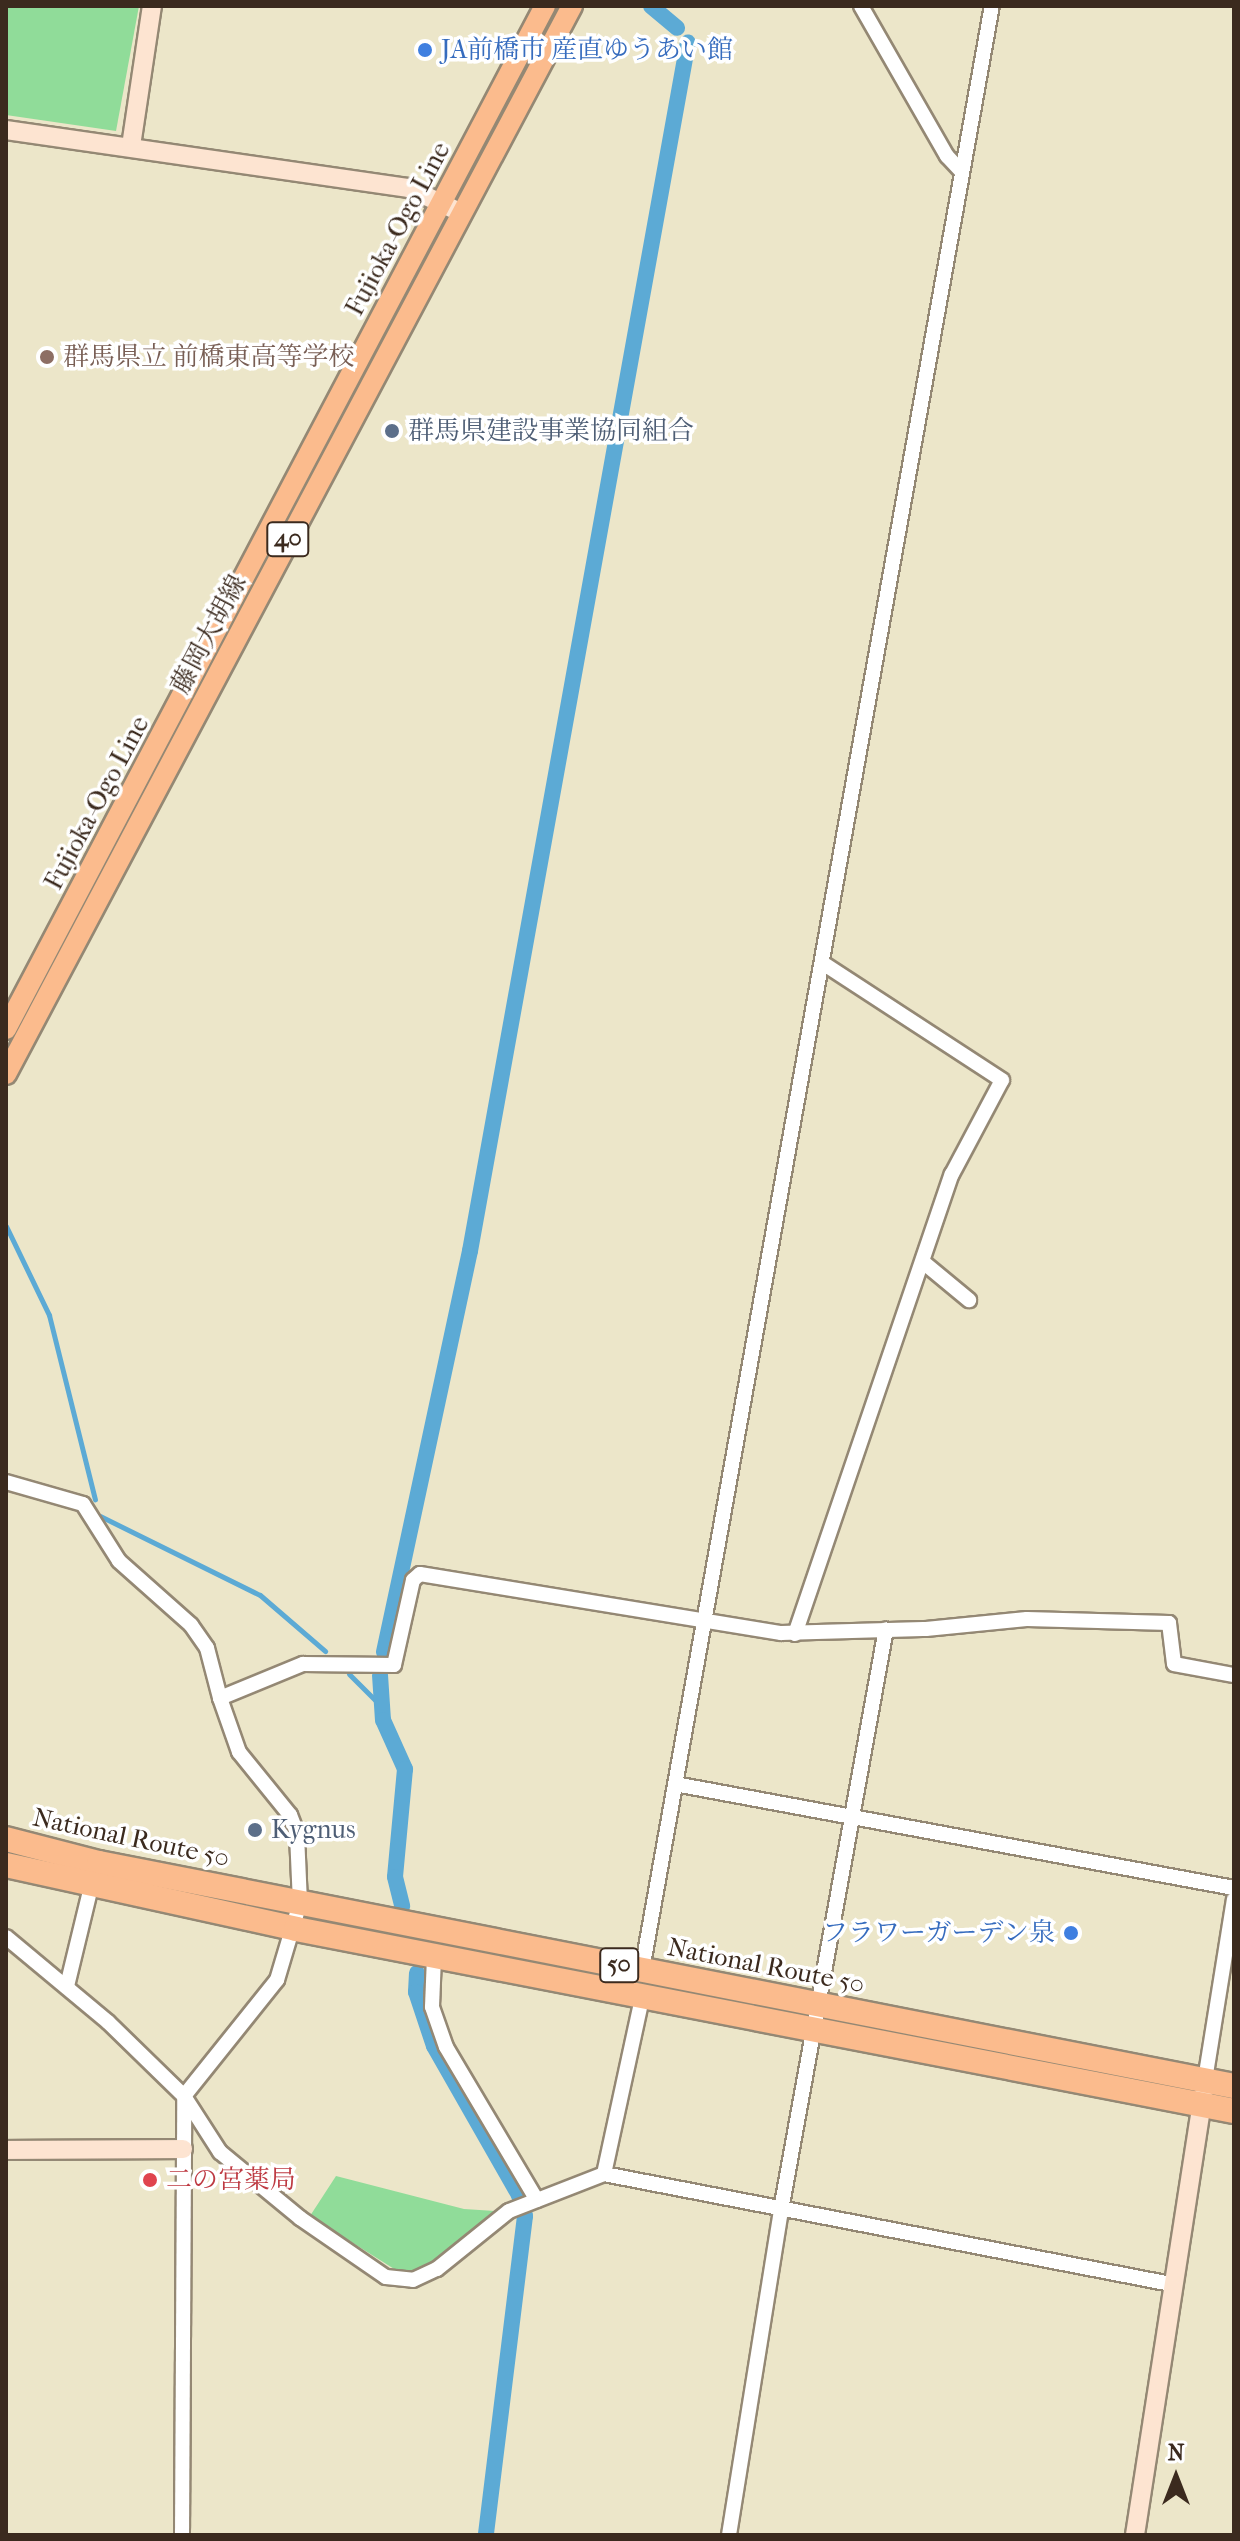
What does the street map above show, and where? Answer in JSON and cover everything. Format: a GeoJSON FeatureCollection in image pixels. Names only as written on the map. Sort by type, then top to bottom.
{"type":"FeatureCollection","features":[{"type":"Feature","properties":{"kind":"highway","name":"National Route 50"},"geometry":{"type":"LineString","coordinates":[[6,1839],[300,1903],[1234,2086]]}},
{"type":"Feature","properties":{"kind":"highway","name":"National Route 50"},"geometry":{"type":"LineString","coordinates":[[6,1865],[91,1887],[434,1957],[1234,2111]]}},
{"type":"Feature","properties":{"kind":"main road","name":"Fujioka-Ogo Line"},"geometry":{"type":"LineString","coordinates":[[6,1029],[545,6]]}},
{"type":"Feature","properties":{"kind":"main road","name":"藤岡大胡線"},"geometry":{"type":"LineString","coordinates":[[6,1074],[572,6]]}},
{"type":"Feature","properties":{"kind":"street"},"geometry":{"type":"LineString","coordinates":[[131,146],[152,6]]}},
{"type":"Feature","properties":{"kind":"street"},"geometry":{"type":"LineString","coordinates":[[861,6],[947,156],[962,172]]}},
{"type":"Feature","properties":{"kind":"street"},"geometry":{"type":"LineString","coordinates":[[642,1970],[707,1624],[992,6]]}},
{"type":"Feature","properties":{"kind":"street"},"geometry":{"type":"LineString","coordinates":[[6,130],[409,188],[462,213]]}},
{"type":"Feature","properties":{"kind":"street"},"geometry":{"type":"LineString","coordinates":[[795,1634],[952,1174],[1002,1080],[824,964]]}},
{"type":"Feature","properties":{"kind":"street"},"geometry":{"type":"LineString","coordinates":[[923,1262],[969,1300]]}},
{"type":"Feature","properties":{"kind":"street"},"geometry":{"type":"LineString","coordinates":[[6,1482],[83,1504],[119,1561],[191,1625],[207,1648],[239,1752],[290,1815],[297,1833],[300,1903],[296,1929],[277,1980],[184,2096],[182,2535]]}},
{"type":"Feature","properties":{"kind":"street"},"geometry":{"type":"LineString","coordinates":[[220,1698],[303,1664],[394,1665],[413,1580],[420,1574],[707,1624],[795,1634],[1027,1619],[1169,1623],[1174,1664],[1234,1675]]}},
{"type":"Feature","properties":{"kind":"street"},"geometry":{"type":"LineString","coordinates":[[729,2535],[781,2210],[886,1629]]}},
{"type":"Feature","properties":{"kind":"street"},"geometry":{"type":"LineString","coordinates":[[675,1784],[1234,1888]]}},
{"type":"Feature","properties":{"kind":"street"},"geometry":{"type":"LineString","coordinates":[[67,1986],[91,1887]]}},
{"type":"Feature","properties":{"kind":"street"},"geometry":{"type":"LineString","coordinates":[[1135,2535],[1171,2284],[1234,1899]]}},
{"type":"Feature","properties":{"kind":"street"},"geometry":{"type":"LineString","coordinates":[[6,1937],[67,1986],[184,2096],[220,2152],[300,2218],[386,2277],[413,2280],[437,2269],[509,2211],[604,2174],[1171,2284]]}},
{"type":"Feature","properties":{"kind":"street"},"geometry":{"type":"LineString","coordinates":[[434,1957],[432,2007],[446,2047],[537,2200]]}},
{"type":"Feature","properties":{"kind":"street"},"geometry":{"type":"LineString","coordinates":[[604,2174],[642,1998]]}},
{"type":"Feature","properties":{"kind":"street"},"geometry":{"type":"LineString","coordinates":[[6,2150],[183,2149]]}},
{"type":"Feature","properties":{"kind":"green space"},"geometry":{"type":"Polygon","coordinates":[[[6,6],[139,6],[116,131],[6,115],[6,6]]]}},
{"type":"Feature","properties":{"kind":"green space"},"geometry":{"type":"Polygon","coordinates":[[[336,2176],[464,2209],[495,2211],[493,2219],[428,2265],[416,2272],[399,2272],[310,2216],[336,2176]]]}},
{"type":"Feature","properties":{"kind":"waterway"},"geometry":{"type":"LineString","coordinates":[[651,6],[677,28]]}},
{"type":"Feature","properties":{"kind":"waterway"},"geometry":{"type":"LineString","coordinates":[[384,1652],[470,1251],[688,42]]}},
{"type":"Feature","properties":{"kind":"waterway"},"geometry":{"type":"LineString","coordinates":[[6,1226],[49,1315],[95,1499]]}},
{"type":"Feature","properties":{"kind":"waterway"},"geometry":{"type":"LineString","coordinates":[[100,1516],[260,1595],[325,1651]]}},
{"type":"Feature","properties":{"kind":"waterway"},"geometry":{"type":"LineString","coordinates":[[349,1674],[381,1706]]}},
{"type":"Feature","properties":{"kind":"waterway"},"geometry":{"type":"LineString","coordinates":[[380,1675],[383,1720],[405,1769],[395,1877],[402,1906]]}},
{"type":"Feature","properties":{"kind":"waterway"},"geometry":{"type":"LineString","coordinates":[[417,1973],[416,1992],[434,2046],[519,2195],[525,2216],[486,2535]]}},
{"type":"Feature","properties":{"kind":"place","name":"JA前橋市 産直ゆうあい館"},"geometry":{"type":"Point","coordinates":[425,50]}},
{"type":"Feature","properties":{"kind":"place","name":"群馬県立 前橋東高等学校"},"geometry":{"type":"Point","coordinates":[47,357]}},
{"type":"Feature","properties":{"kind":"place","name":"群馬県建設事業協同組合"},"geometry":{"type":"Point","coordinates":[392,431]}},
{"type":"Feature","properties":{"kind":"place","name":"Kygnus"},"geometry":{"type":"Point","coordinates":[255,1830]}},
{"type":"Feature","properties":{"kind":"place","name":"フラワーガーデン泉"},"geometry":{"type":"Point","coordinates":[1071,1933]}},
{"type":"Feature","properties":{"kind":"place","name":"二の宮薬局"},"geometry":{"type":"Point","coordinates":[150,2180]}}]}
